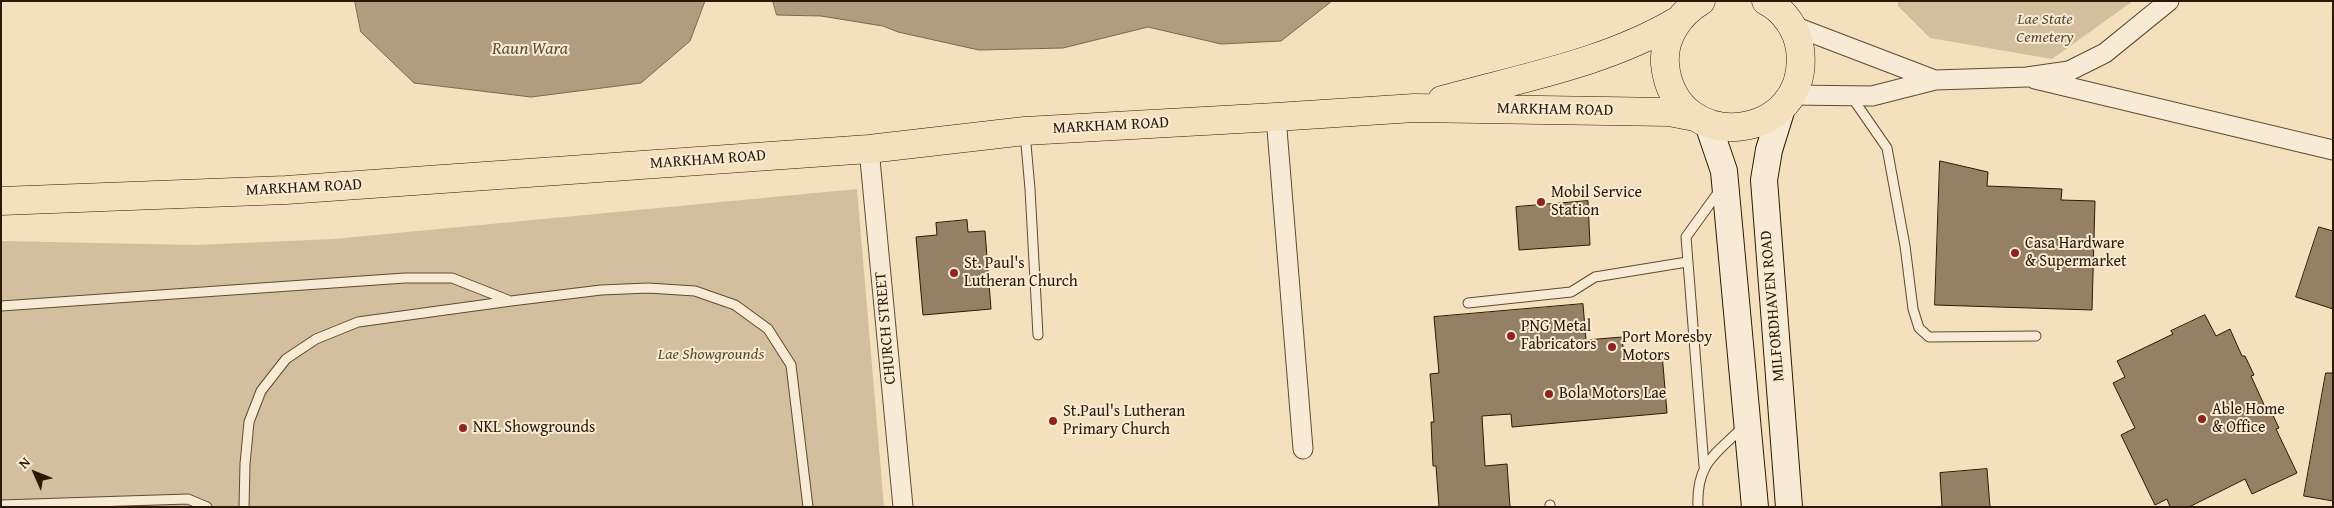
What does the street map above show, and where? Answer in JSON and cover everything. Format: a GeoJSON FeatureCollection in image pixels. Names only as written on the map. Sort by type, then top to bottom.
{"type":"FeatureCollection","features":[{"type":"Feature","properties":{"kind":"main road"},"geometry":{"type":"LineString","coordinates":[[1770,2],[1791,25],[1798,40],[1801,61],[1798,83],[1786,102]]}},
{"type":"Feature","properties":{"kind":"main road"},"geometry":{"type":"LineString","coordinates":[[1689,8],[1668,40],[1665,62],[1669,84],[1679,102],[1702,121],[1719,154],[1725,183],[1755,507]]}},
{"type":"Feature","properties":{"kind":"main road","name":"MARKHAM ROAD"},"geometry":{"type":"LineString","coordinates":[[1414,108],[1623,48],[1652,36],[1689,8]]}},
{"type":"Feature","properties":{"kind":"main road","name":"MARKHAM ROAD"},"geometry":{"type":"LineString","coordinates":[[1,201],[286,190],[869,149],[1025,131],[1276,118],[1414,108],[1669,112],[1730,128],[1751,126],[1771,117],[1786,102]]}},
{"type":"Feature","properties":{"kind":"main road","name":"MILFORDHAVEN ROAD"},"geometry":{"type":"LineString","coordinates":[[1786,102],[1768,150],[1764,180],[1789,507]]}},
{"type":"Feature","properties":{"kind":"street"},"geometry":{"type":"LineString","coordinates":[[1786,102],[1872,96],[1935,80],[2027,77],[2069,71],[2104,53],[2168,1]]}},
{"type":"Feature","properties":{"kind":"street"},"geometry":{"type":"LineString","coordinates":[[1791,25],[1935,80]]}},
{"type":"Feature","properties":{"kind":"street"},"geometry":{"type":"LineString","coordinates":[[2027,77],[2333,150]]}},
{"type":"Feature","properties":{"kind":"street"},"geometry":{"type":"LineString","coordinates":[[1276,118],[1303,449]]}},
{"type":"Feature","properties":{"kind":"street","name":"CHURCH STREET"},"geometry":{"type":"LineString","coordinates":[[869,149],[903,507]]}},
{"type":"Feature","properties":{"kind":"lane"},"geometry":{"type":"LineString","coordinates":[[1851,96],[1887,148],[1905,246],[1913,309],[1919,328],[1929,337],[2036,336]]}},
{"type":"Feature","properties":{"kind":"lane"},"geometry":{"type":"LineString","coordinates":[[1025,131],[1038,335]]}},
{"type":"Feature","properties":{"kind":"lane"},"geometry":{"type":"LineString","coordinates":[[1698,507],[1698,490],[1704,466],[1686,237],[1725,183]]}},
{"type":"Feature","properties":{"kind":"lane"},"geometry":{"type":"LineString","coordinates":[[1468,303],[1571,292],[1594,277],[1687,262]]}},
{"type":"Feature","properties":{"kind":"lane"},"geometry":{"type":"LineString","coordinates":[[1,306],[404,278],[452,278],[510,301]]}},
{"type":"Feature","properties":{"kind":"lane"},"geometry":{"type":"LineString","coordinates":[[244,507],[244,464],[249,422],[261,391],[286,359],[316,339],[358,322],[601,290],[648,288],[695,291],[735,305],[768,329],[791,365],[808,507]]}},
{"type":"Feature","properties":{"kind":"lane"},"geometry":{"type":"LineString","coordinates":[[1704,466],[1747,423]]}},
{"type":"Feature","properties":{"kind":"lane"},"geometry":{"type":"LineString","coordinates":[[1,505],[188,499],[206,507]]}},
{"type":"Feature","properties":{"kind":"green space","name":"Lae State Cemetery"},"geometry":{"type":"Polygon","coordinates":[[[1898,1],[2133,1],[2052,59],[1930,38],[1898,6],[1898,1]]]}},
{"type":"Feature","properties":{"kind":"green space","name":"Lae Showgrounds"},"geometry":{"type":"Polygon","coordinates":[[[857,189],[884,507],[1,507],[1,241],[195,245],[334,239],[857,189]]]}},
{"type":"Feature","properties":{"kind":"water","name":"Raun Wara"},"geometry":{"type":"Polygon","coordinates":[[[355,1],[705,1],[690,41],[641,83],[531,97],[414,83],[361,32],[355,1]]]}},
{"type":"Feature","properties":{"kind":"water"},"geometry":{"type":"Polygon","coordinates":[[[773,1],[1332,1],[1281,41],[1221,44],[1148,27],[1063,48],[979,50],[898,32],[883,26],[821,16],[777,15],[773,1]]]}},
{"type":"Feature","properties":{"kind":"building","name":"Casa Hardware & Supermarket"},"geometry":{"type":"Polygon","coordinates":[[[1940,161],[1988,172],[1987,186],[2062,189],[2061,200],[2095,201],[2092,310],[1935,305],[1940,161]]]}},
{"type":"Feature","properties":{"kind":"building"},"geometry":{"type":"Polygon","coordinates":[[[1588,201],[1590,245],[1519,250],[1516,207],[1588,201]]]}},
{"type":"Feature","properties":{"kind":"building","name":"St. Paul's Lutheran Church"},"geometry":{"type":"Polygon","coordinates":[[[967,220],[968,232],[985,231],[991,309],[923,315],[916,237],[937,235],[936,223],[967,220]]]}},
{"type":"Feature","properties":{"kind":"building"},"geometry":{"type":"Polygon","coordinates":[[[2319,227],[2333,231],[2333,309],[2296,297],[2319,227]]]}},
{"type":"Feature","properties":{"kind":"building"},"geometry":{"type":"Polygon","coordinates":[[[1583,304],[1586,340],[1622,337],[1624,357],[1662,353],[1667,413],[1512,427],[1511,414],[1482,416],[1485,466],[1507,464],[1510,507],[1439,507],[1436,466],[1433,466],[1431,422],[1434,422],[1430,374],[1439,373],[1434,317],[1583,304]]]}},
{"type":"Feature","properties":{"kind":"building","name":"Able Home & Office"},"geometry":{"type":"Polygon","coordinates":[[[2205,315],[2216,336],[2230,329],[2242,356],[2245,356],[2254,375],[2251,376],[2266,409],[2270,409],[2279,428],[2276,429],[2297,473],[2252,494],[2245,479],[2189,507],[2170,507],[2167,499],[2155,505],[2121,435],[2135,428],[2113,383],[2125,377],[2117,361],[2173,334],[2171,331],[2205,315]]]}},
{"type":"Feature","properties":{"kind":"building"},"geometry":{"type":"Polygon","coordinates":[[[2326,373],[2333,373],[2333,501],[2304,496],[2326,373]]]}},
{"type":"Feature","properties":{"kind":"building"},"geometry":{"type":"Polygon","coordinates":[[[1987,469],[1990,507],[1942,507],[1940,473],[1987,469]]]}},
{"type":"Feature","properties":{"kind":"place","name":"Mobil Service Station"},"geometry":{"type":"Point","coordinates":[1541,202]}},
{"type":"Feature","properties":{"kind":"place","name":"Casa Hardware & Supermarket"},"geometry":{"type":"Point","coordinates":[2015,253]}},
{"type":"Feature","properties":{"kind":"place","name":"St. Paul's Lutheran Church"},"geometry":{"type":"Point","coordinates":[954,273]}},
{"type":"Feature","properties":{"kind":"place","name":"PNG Metal Fabricators"},"geometry":{"type":"Point","coordinates":[1511,336]}},
{"type":"Feature","properties":{"kind":"place","name":"Port Moresby Motors"},"geometry":{"type":"Point","coordinates":[1612,347]}},
{"type":"Feature","properties":{"kind":"place","name":"Bola Motors Lae"},"geometry":{"type":"Point","coordinates":[1549,394]}},
{"type":"Feature","properties":{"kind":"place","name":"Able Home & Office"},"geometry":{"type":"Point","coordinates":[2202,419]}},
{"type":"Feature","properties":{"kind":"place","name":"St.Paul's Lutheran Primary Church"},"geometry":{"type":"Point","coordinates":[1053,421]}},
{"type":"Feature","properties":{"kind":"place","name":"NKL Showgrounds"},"geometry":{"type":"Point","coordinates":[463,428]}}]}
